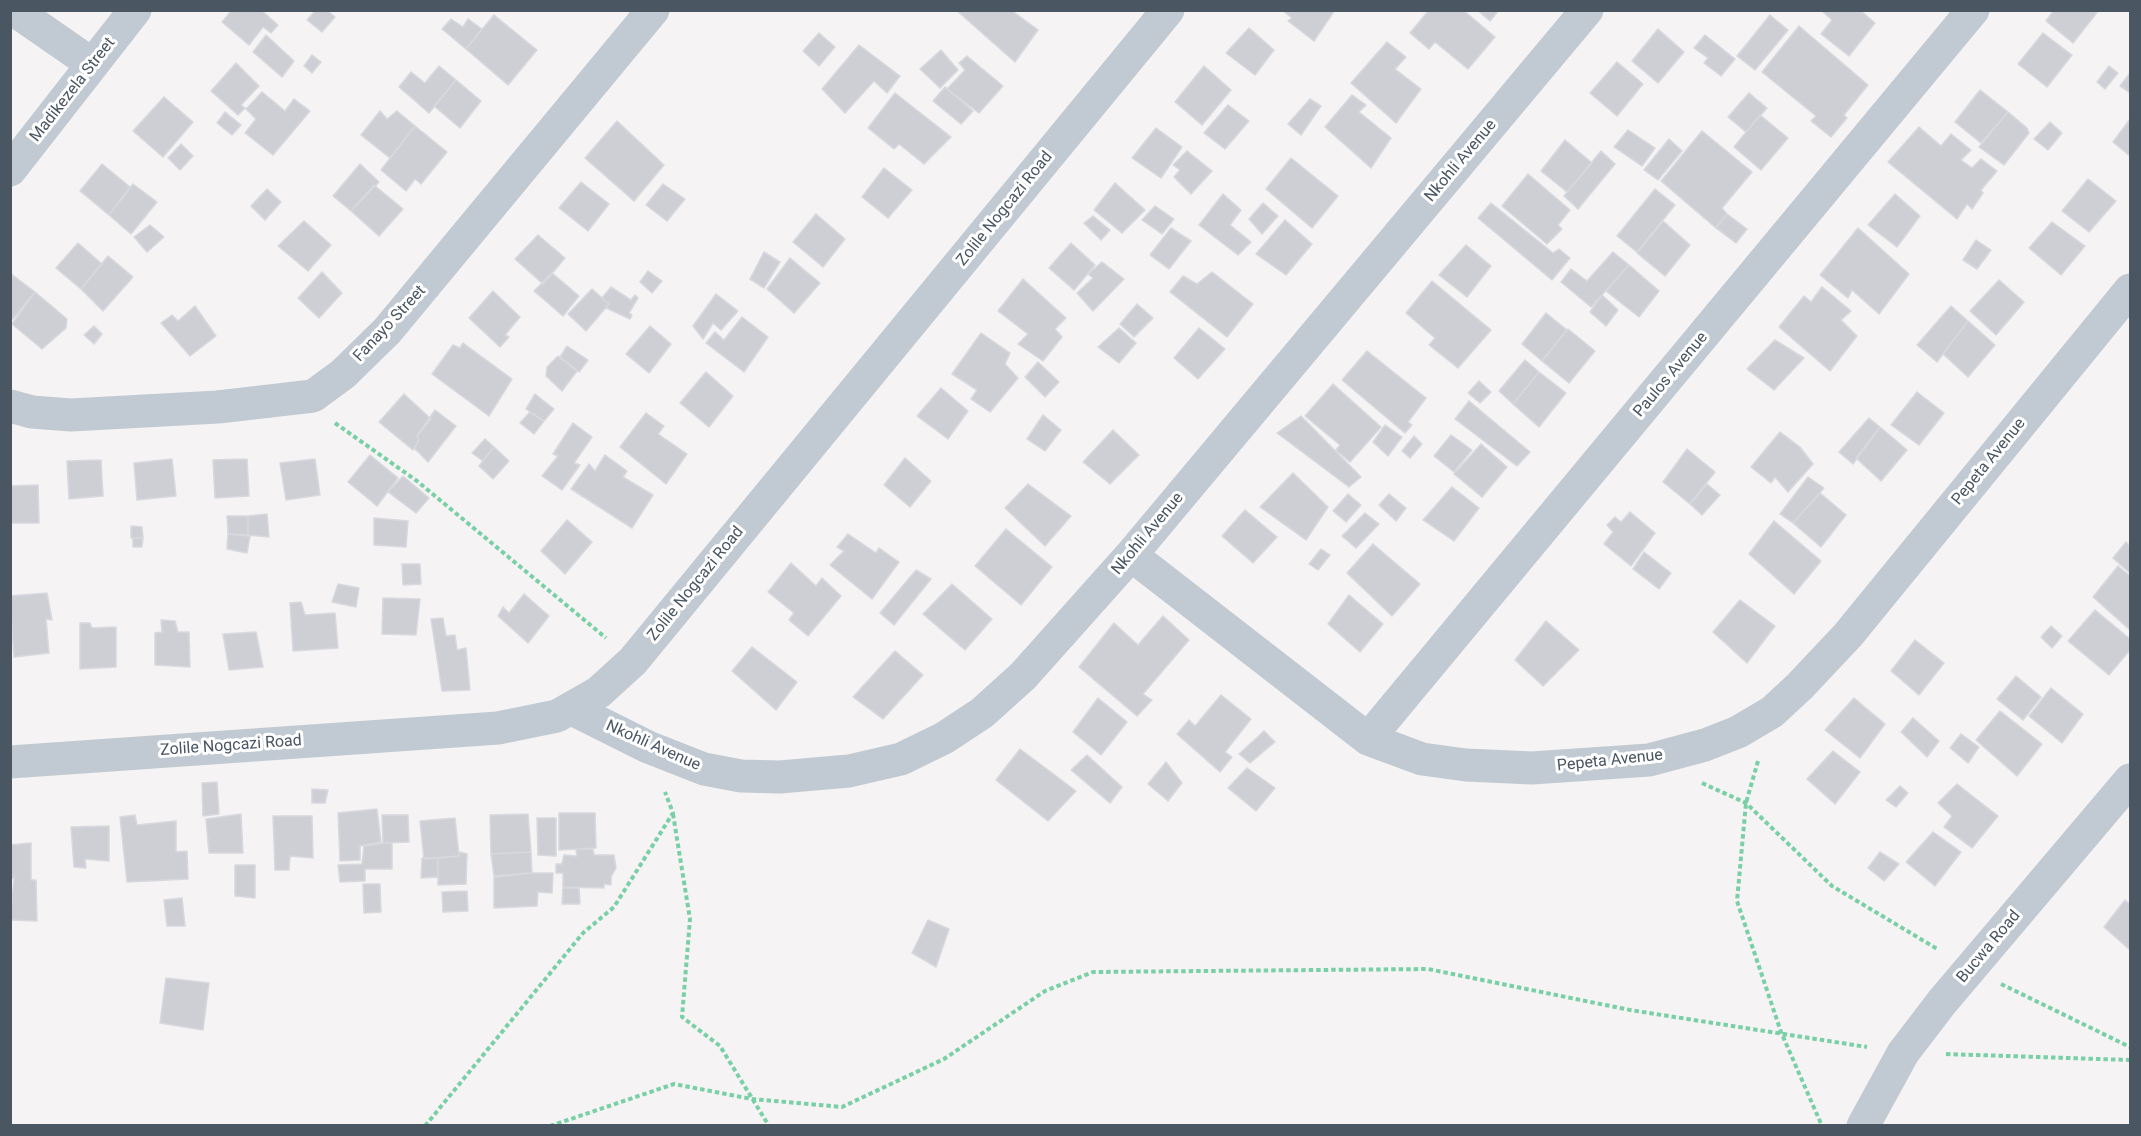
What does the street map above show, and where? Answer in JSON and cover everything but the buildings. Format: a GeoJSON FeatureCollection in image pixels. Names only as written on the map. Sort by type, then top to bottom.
{"type":"FeatureCollection","features":[{"type":"Feature","properties":{"kind":"street"},"geometry":{"type":"LineString","coordinates":[[14,10],[92,64]]}},
{"type":"Feature","properties":{"kind":"street","name":"Madikezela Street"},"geometry":{"type":"LineString","coordinates":[[10,170],[135,10]]}},
{"type":"Feature","properties":{"kind":"street","name":"Fanayo Street"},"geometry":{"type":"LineString","coordinates":[[314,396],[343,374],[387,331],[653,10]]}},
{"type":"Feature","properties":{"kind":"street","name":"Zolile Nogcazi Road"},"geometry":{"type":"LineString","coordinates":[[10,762],[498,728],[531,723],[572,709],[599,692],[633,661],[1168,10]]}},
{"type":"Feature","properties":{"kind":"street","name":"Nkohli Avenue"},"geometry":{"type":"LineString","coordinates":[[572,709],[648,747],[704,769],[741,776],[780,777],[849,771],[902,759],[944,738],[982,713],[1023,676],[1131,555],[1587,10]]}},
{"type":"Feature","properties":{"kind":"street","name":"Paulos Avenue"},"geometry":{"type":"LineString","coordinates":[[1368,739],[1973,10]]}},
{"type":"Feature","properties":{"kind":"street","name":"Pepeta Avenue"},"geometry":{"type":"LineString","coordinates":[[1131,555],[1368,739],[1422,759],[1467,765],[1532,768],[1649,760],[1705,745],[1738,732],[1772,712],[1848,635],[2130,290]]}},
{"type":"Feature","properties":{"kind":"street"},"geometry":{"type":"LineString","coordinates":[[10,406],[32,412],[71,415],[219,407],[314,396]]}},
{"type":"Feature","properties":{"kind":"street","name":"Bucwa Road"},"geometry":{"type":"LineString","coordinates":[[1863,1125],[1904,1053],[1970,969],[2130,780]]}},
{"type":"Feature","properties":{"kind":"path"},"geometry":{"type":"LineString","coordinates":[[314,396],[336,425],[417,482],[633,661]]}},
{"type":"Feature","properties":{"kind":"path"},"geometry":{"type":"LineString","coordinates":[[1772,712],[1746,803],[1737,901],[1781,1032],[1822,1125]]}},
{"type":"Feature","properties":{"kind":"path"},"geometry":{"type":"LineString","coordinates":[[648,747],[673,813],[690,919],[682,1017],[720,1046],[769,1125]]}},
{"type":"Feature","properties":{"kind":"path"},"geometry":{"type":"LineString","coordinates":[[1649,760],[1746,803],[1832,886],[1970,969],[2130,1047]]}},
{"type":"Feature","properties":{"kind":"path"},"geometry":{"type":"LineString","coordinates":[[425,1125],[583,933],[614,907],[673,813]]}},
{"type":"Feature","properties":{"kind":"path"},"geometry":{"type":"LineString","coordinates":[[550,1125],[674,1084],[752,1099],[842,1107],[944,1059],[1045,991],[1093,972],[1428,969],[1630,1010],[1904,1053],[2130,1060]]}}]}
